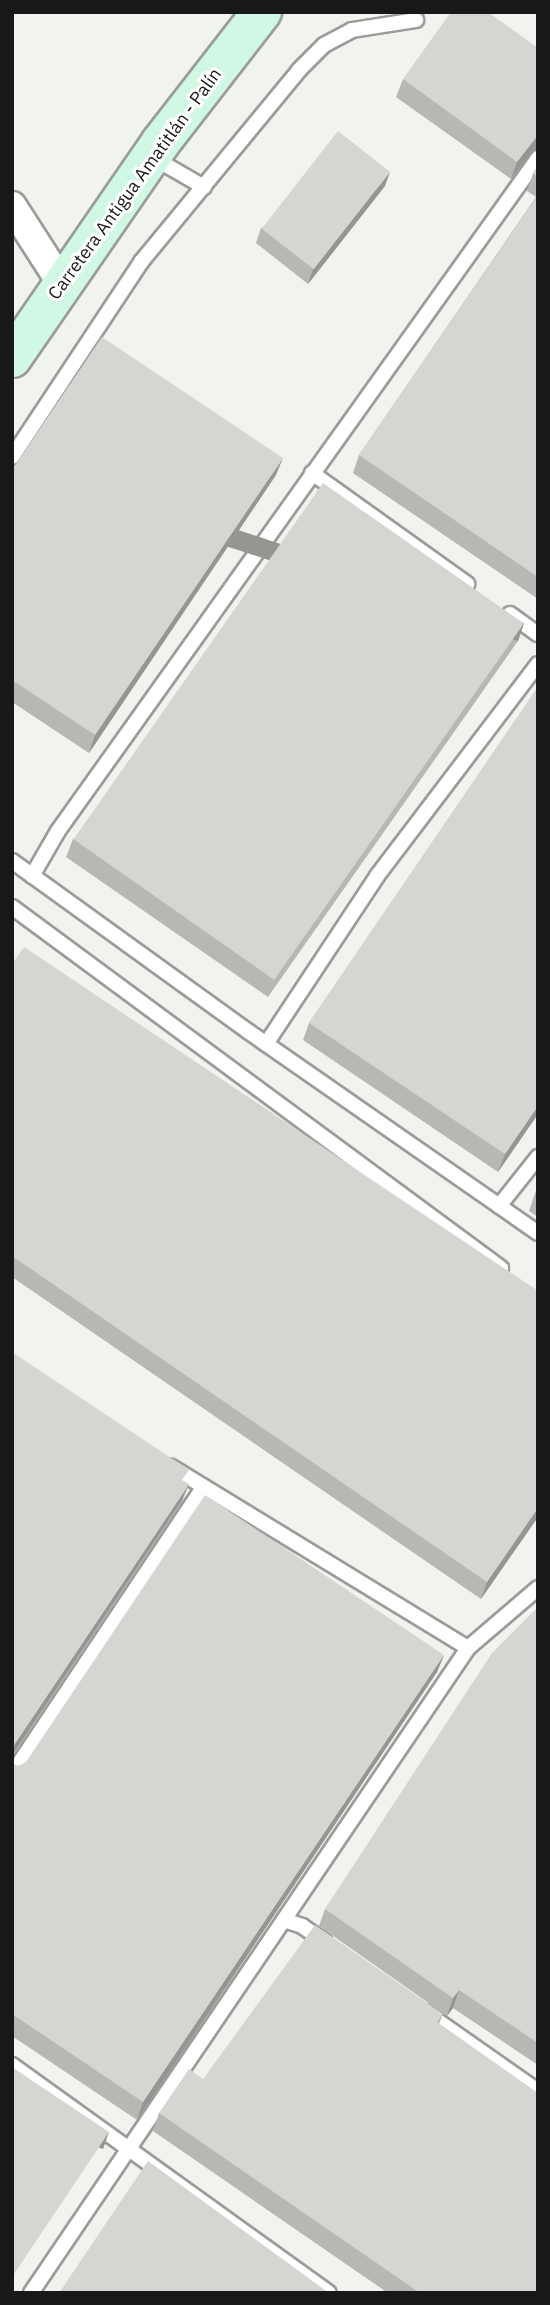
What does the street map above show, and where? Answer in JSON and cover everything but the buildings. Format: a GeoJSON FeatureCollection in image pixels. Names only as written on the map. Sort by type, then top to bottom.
{"type":"FeatureCollection","features":[{"type":"Feature","properties":{"kind":"main road","name":"Carretera Antigua Amatitlán - Palín"},"geometry":{"type":"LineString","coordinates":[[12,358],[151,156],[262,12]]}},
{"type":"Feature","properties":{"kind":"street"},"geometry":{"type":"LineString","coordinates":[[12,206],[62,284]]}},
{"type":"Feature","properties":{"kind":"lane"},"geometry":{"type":"LineString","coordinates":[[12,457],[141,262],[299,70],[324,45],[352,30],[416,20]]}},
{"type":"Feature","properties":{"kind":"lane"},"geometry":{"type":"LineString","coordinates":[[151,156],[204,187]]}},
{"type":"Feature","properties":{"kind":"lane"},"geometry":{"type":"LineString","coordinates":[[32,876],[58,831],[538,158]]}},
{"type":"Feature","properties":{"kind":"lane"},"geometry":{"type":"LineString","coordinates":[[312,473],[538,634]]}},
{"type":"Feature","properties":{"kind":"lane"},"geometry":{"type":"LineString","coordinates":[[266,1044],[377,876],[538,664]]}},
{"type":"Feature","properties":{"kind":"lane"},"geometry":{"type":"LineString","coordinates":[[12,861],[266,1044],[538,1233]]}},
{"type":"Feature","properties":{"kind":"lane"},"geometry":{"type":"LineString","coordinates":[[12,907],[510,1274]]}},
{"type":"Feature","properties":{"kind":"lane"},"geometry":{"type":"LineString","coordinates":[[499,1206],[538,1157]]}},
{"type":"Feature","properties":{"kind":"lane"},"geometry":{"type":"LineString","coordinates":[[158,1457],[202,1489],[468,1648]]}},
{"type":"Feature","properties":{"kind":"lane"},"geometry":{"type":"LineString","coordinates":[[12,1774],[202,1489]]}},
{"type":"Feature","properties":{"kind":"lane"},"geometry":{"type":"LineString","coordinates":[[31,2293],[468,1648],[538,1588]]}},
{"type":"Feature","properties":{"kind":"lane"},"geometry":{"type":"LineString","coordinates":[[284,1920],[302,1926],[335,1950]]}},
{"type":"Feature","properties":{"kind":"lane"},"geometry":{"type":"LineString","coordinates":[[414,2005],[538,2091]]}},
{"type":"Feature","properties":{"kind":"lane"},"geometry":{"type":"LineString","coordinates":[[12,2065],[130,2147],[329,2293]]}}]}
